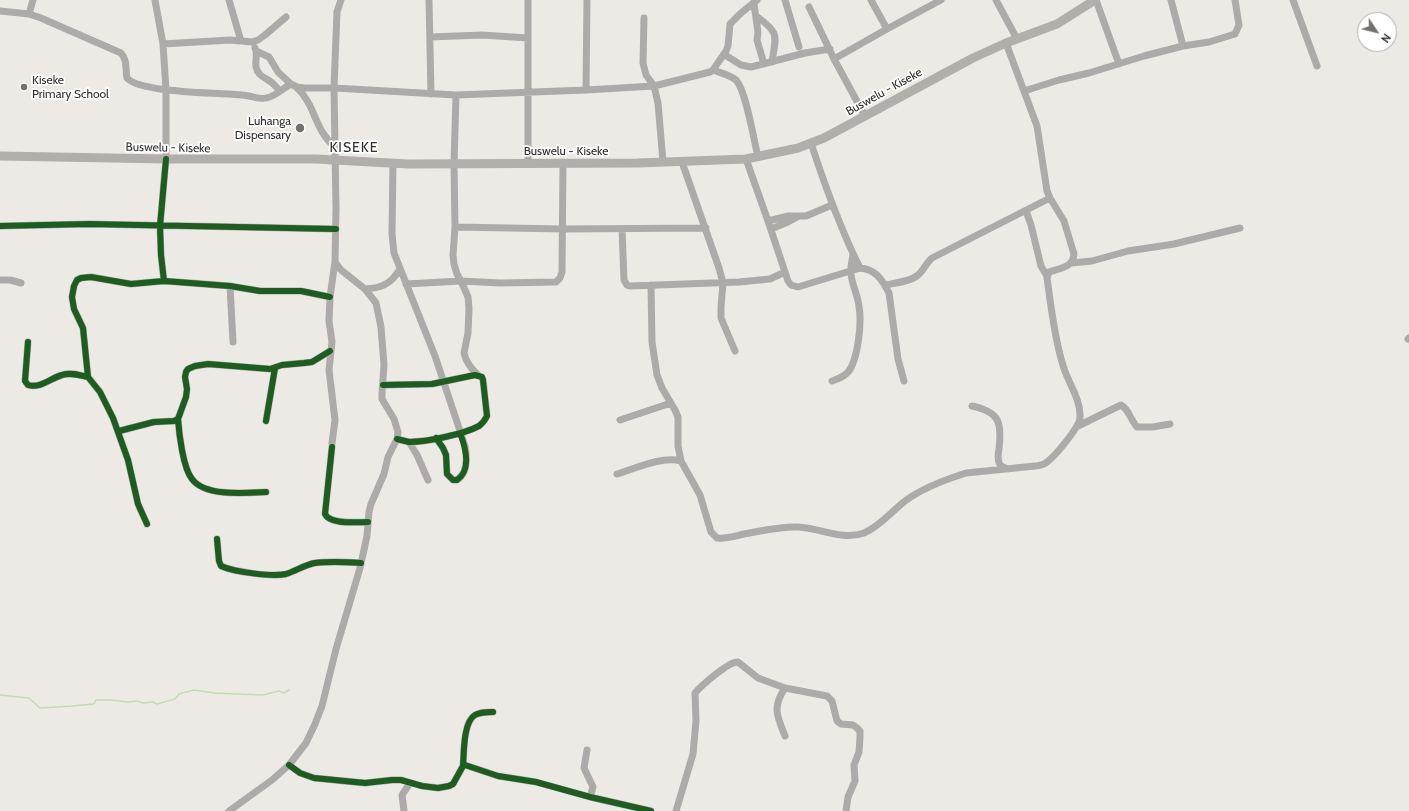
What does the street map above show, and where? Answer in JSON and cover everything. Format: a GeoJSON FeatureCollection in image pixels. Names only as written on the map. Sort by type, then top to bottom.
{"type":"FeatureCollection","features":[{"type":"Feature","properties":{"kind":"main road","name":"Buswelu - Kiseke"},"geometry":{"type":"LineString","coordinates":[[0,156],[166,159],[335,159],[393,163],[454,164],[682,162],[746,159],[784,152],[811,143],[973,58],[1006,43],[1057,24],[1095,0]]}},
{"type":"Feature","properties":{"kind":"street"},"geometry":{"type":"LineString","coordinates":[[155,0],[163,44],[166,90],[166,159],[160,226],[164,281]]}},
{"type":"Feature","properties":{"kind":"street"},"geometry":{"type":"LineString","coordinates":[[229,0],[241,41]]}},
{"type":"Feature","properties":{"kind":"street"},"geometry":{"type":"LineString","coordinates":[[341,0],[337,12],[334,88],[335,262],[330,297],[329,321],[332,342],[329,370],[335,420],[325,514],[326,518],[333,521],[368,522]]}},
{"type":"Feature","properties":{"kind":"street"},"geometry":{"type":"LineString","coordinates":[[429,0],[431,94]]}},
{"type":"Feature","properties":{"kind":"street"},"geometry":{"type":"LineString","coordinates":[[528,0],[528,164]]}},
{"type":"Feature","properties":{"kind":"street"},"geometry":{"type":"LineString","coordinates":[[586,0],[586,90]]}},
{"type":"Feature","properties":{"kind":"street"},"geometry":{"type":"LineString","coordinates":[[785,0],[799,47]]}},
{"type":"Feature","properties":{"kind":"street"},"geometry":{"type":"LineString","coordinates":[[871,0],[887,29]]}},
{"type":"Feature","properties":{"kind":"street"},"geometry":{"type":"LineString","coordinates":[[834,59],[941,0]]}},
{"type":"Feature","properties":{"kind":"street"},"geometry":{"type":"LineString","coordinates":[[996,0],[1017,39]]}},
{"type":"Feature","properties":{"kind":"street"},"geometry":{"type":"LineString","coordinates":[[1095,0],[1119,64]]}},
{"type":"Feature","properties":{"kind":"street"},"geometry":{"type":"LineString","coordinates":[[1171,0],[1183,46]]}},
{"type":"Feature","properties":{"kind":"street"},"geometry":{"type":"LineString","coordinates":[[1024,91],[1183,46],[1209,42],[1235,34],[1239,25],[1235,0]]}},
{"type":"Feature","properties":{"kind":"street"},"geometry":{"type":"LineString","coordinates":[[1293,0],[1317,66]]}},
{"type":"Feature","properties":{"kind":"street"},"geometry":{"type":"LineString","coordinates":[[29,14],[34,2]]}},
{"type":"Feature","properties":{"kind":"street"},"geometry":{"type":"LineString","coordinates":[[0,11],[29,14],[41,18],[121,53],[126,62],[126,75],[129,81],[166,90],[244,95],[262,98],[270,97],[280,91],[294,86],[456,95],[654,86],[703,74],[713,70],[724,55],[728,46],[730,24],[741,13],[756,2]]}},
{"type":"Feature","properties":{"kind":"street"},"geometry":{"type":"LineString","coordinates":[[756,2],[758,32],[757,40],[764,64]]}},
{"type":"Feature","properties":{"kind":"street"},"geometry":{"type":"LineString","coordinates":[[809,6],[834,59],[865,116]]}},
{"type":"Feature","properties":{"kind":"street"},"geometry":{"type":"LineString","coordinates":[[756,16],[771,28],[776,37],[772,62]]}},
{"type":"Feature","properties":{"kind":"street"},"geometry":{"type":"LineString","coordinates":[[163,44],[230,40],[252,42],[265,35],[286,17]]}},
{"type":"Feature","properties":{"kind":"street"},"geometry":{"type":"LineString","coordinates":[[644,18],[644,70],[648,79],[654,86],[659,109],[663,162]]}},
{"type":"Feature","properties":{"kind":"street"},"geometry":{"type":"LineString","coordinates":[[430,37],[482,35],[528,38]]}},
{"type":"Feature","properties":{"kind":"street"},"geometry":{"type":"LineString","coordinates":[[252,42],[256,51],[258,73],[272,82],[280,91]]}},
{"type":"Feature","properties":{"kind":"street"},"geometry":{"type":"LineString","coordinates":[[1006,43],[1037,126],[1050,198],[1061,216],[1074,254],[1071,263]]}},
{"type":"Feature","properties":{"kind":"street"},"geometry":{"type":"LineString","coordinates":[[724,55],[746,67],[751,67],[805,53],[830,49]]}},
{"type":"Feature","properties":{"kind":"street"},"geometry":{"type":"LineString","coordinates":[[256,51],[270,57],[278,72],[308,99],[322,132],[335,147]]}},
{"type":"Feature","properties":{"kind":"street"},"geometry":{"type":"LineString","coordinates":[[713,70],[735,80],[742,90],[746,101],[758,157]]}},
{"type":"Feature","properties":{"kind":"street"},"geometry":{"type":"LineString","coordinates":[[397,439],[409,442],[460,433],[479,426],[484,422],[487,416],[484,380],[471,368],[465,358],[464,353],[470,321],[468,297],[454,264],[456,95]]}},
{"type":"Feature","properties":{"kind":"street"},"geometry":{"type":"LineString","coordinates":[[811,143],[832,205],[860,268]]}},
{"type":"Feature","properties":{"kind":"street"},"geometry":{"type":"LineString","coordinates":[[746,159],[788,281],[791,285],[798,287],[860,268],[876,273],[885,284],[889,293],[898,359],[904,380]]}},
{"type":"Feature","properties":{"kind":"street"},"geometry":{"type":"LineString","coordinates":[[682,162],[692,194],[706,228],[723,283],[720,307],[721,318],[736,351]]}},
{"type":"Feature","properties":{"kind":"street"},"geometry":{"type":"LineString","coordinates":[[393,163],[392,244],[400,269],[444,382],[465,446],[466,459],[464,472],[458,480],[453,480],[447,474],[446,455],[436,438]]}},
{"type":"Feature","properties":{"kind":"street"},"geometry":{"type":"LineString","coordinates":[[406,284],[461,281],[500,283],[556,282],[560,278],[562,272],[563,163]]}},
{"type":"Feature","properties":{"kind":"street"},"geometry":{"type":"LineString","coordinates":[[885,284],[913,278],[918,275],[932,258],[1050,198]]}},
{"type":"Feature","properties":{"kind":"street"},"geometry":{"type":"LineString","coordinates":[[768,221],[788,216],[798,217],[810,215],[832,205]]}},
{"type":"Feature","properties":{"kind":"street"},"geometry":{"type":"LineString","coordinates":[[1026,211],[1033,232],[1041,266],[1047,276],[1054,328],[1061,361],[1080,410],[1078,426]]}},
{"type":"Feature","properties":{"kind":"street"},"geometry":{"type":"LineString","coordinates":[[771,229],[798,217]]}},
{"type":"Feature","properties":{"kind":"street"},"geometry":{"type":"LineString","coordinates":[[0,226],[89,224],[336,229]]}},
{"type":"Feature","properties":{"kind":"street"},"geometry":{"type":"LineString","coordinates":[[455,227],[563,229],[706,228]]}},
{"type":"Feature","properties":{"kind":"street"},"geometry":{"type":"LineString","coordinates":[[1047,276],[1051,272],[1064,268],[1071,263],[1092,261],[1128,251],[1174,244],[1240,228]]}},
{"type":"Feature","properties":{"kind":"street"},"geometry":{"type":"LineString","coordinates":[[622,229],[624,280],[627,285],[630,286],[723,283],[770,279],[785,272]]}},
{"type":"Feature","properties":{"kind":"street"},"geometry":{"type":"LineString","coordinates":[[832,381],[849,371],[855,354],[860,330],[861,318],[851,270],[853,255]]}},
{"type":"Feature","properties":{"kind":"street"},"geometry":{"type":"LineString","coordinates":[[229,811],[272,780],[289,765],[306,743],[320,712],[336,649],[361,563],[366,542],[371,504],[384,474],[389,454],[397,439],[398,432],[394,420],[382,399],[384,365],[380,317],[376,303],[365,290],[341,270],[335,262]]}},
{"type":"Feature","properties":{"kind":"street"},"geometry":{"type":"LineString","coordinates":[[365,290],[384,286],[395,277],[400,269]]}},
{"type":"Feature","properties":{"kind":"street"},"geometry":{"type":"LineString","coordinates":[[147,524],[138,504],[131,471],[119,432],[100,392],[88,378],[85,336],[74,309],[72,297],[77,280],[91,277],[131,284],[164,281],[230,286],[260,291],[301,291],[330,297]]}},
{"type":"Feature","properties":{"kind":"street"},"geometry":{"type":"LineString","coordinates":[[0,280],[10,280],[21,283]]}},
{"type":"Feature","properties":{"kind":"street"},"geometry":{"type":"LineString","coordinates":[[651,285],[652,342],[654,359],[662,388],[678,417],[678,446],[682,461],[700,495],[711,532],[714,536],[720,538],[781,528],[798,527],[813,529],[839,536],[852,536],[872,529],[905,501],[950,479],[966,473],[1043,464],[1054,455],[1078,426],[1121,406],[1126,408],[1137,427],[1154,427],[1170,424]]}},
{"type":"Feature","properties":{"kind":"street"},"geometry":{"type":"LineString","coordinates":[[230,286],[232,342]]}},
{"type":"Feature","properties":{"kind":"street"},"geometry":{"type":"LineString","coordinates":[[28,342],[25,381],[28,385],[34,386],[43,384],[66,374],[88,378]]}},
{"type":"Feature","properties":{"kind":"street"},"geometry":{"type":"LineString","coordinates":[[266,492],[228,493],[202,487],[192,480],[187,470],[179,432],[178,419],[186,397],[187,389],[185,377],[188,368],[208,364],[261,369],[275,368],[282,364],[304,364],[312,362],[330,350]]}},
{"type":"Feature","properties":{"kind":"street"},"geometry":{"type":"LineString","coordinates":[[266,421],[275,368]]}},
{"type":"Feature","properties":{"kind":"street"},"geometry":{"type":"LineString","coordinates":[[383,385],[425,384],[479,376]]}},
{"type":"Feature","properties":{"kind":"street"},"geometry":{"type":"LineString","coordinates":[[620,420],[671,403]]}},
{"type":"Feature","properties":{"kind":"street"},"geometry":{"type":"LineString","coordinates":[[972,406],[983,408],[998,420],[1001,434],[998,460],[1002,467],[1008,469]]}},
{"type":"Feature","properties":{"kind":"street"},"geometry":{"type":"LineString","coordinates":[[119,432],[154,422],[174,421],[178,419]]}},
{"type":"Feature","properties":{"kind":"street"},"geometry":{"type":"LineString","coordinates":[[409,442],[417,455],[428,480]]}},
{"type":"Feature","properties":{"kind":"street"},"geometry":{"type":"LineString","coordinates":[[617,474],[660,461],[682,461]]}},
{"type":"Feature","properties":{"kind":"street"},"geometry":{"type":"LineString","coordinates":[[217,539],[219,561],[221,566],[256,574],[283,574],[318,563],[361,563]]}},
{"type":"Feature","properties":{"kind":"street"},"geometry":{"type":"LineString","coordinates":[[676,811],[694,754],[696,721],[694,695],[721,670],[734,662],[738,662],[758,678],[785,688],[827,696],[832,701],[837,721],[841,724],[853,726],[860,731],[860,746],[854,765],[855,781],[848,797],[846,811]]}},
{"type":"Feature","properties":{"kind":"street"},"geometry":{"type":"LineString","coordinates":[[785,688],[778,699],[776,710],[785,736]]}},
{"type":"Feature","properties":{"kind":"street"},"geometry":{"type":"LineString","coordinates":[[289,765],[300,773],[314,778],[365,783],[392,780],[410,782],[432,788],[449,786],[453,784],[463,766],[466,734],[470,719],[475,715],[493,712]]}},
{"type":"Feature","properties":{"kind":"street"},"geometry":{"type":"LineString","coordinates":[[587,750],[584,768],[593,787],[590,797]]}},
{"type":"Feature","properties":{"kind":"street"},"geometry":{"type":"LineString","coordinates":[[463,766],[468,766],[498,776],[536,782],[590,797],[651,811]]}},
{"type":"Feature","properties":{"kind":"street"},"geometry":{"type":"LineString","coordinates":[[404,811],[402,795],[410,782]]}},
{"type":"Feature","properties":{"kind":"street"},"geometry":{"type":"LineString","coordinates":[[613,811],[615,803]]}},
{"type":"Feature","properties":{"kind":"waterway"},"geometry":{"type":"LineString","coordinates":[[0,695],[29,698],[40,708],[94,704],[96,700],[128,702],[137,701],[143,703],[153,702],[157,704],[175,699],[179,694],[194,690],[214,693],[263,695],[279,691],[284,693],[289,690]]}},
{"type":"Feature","properties":{"kind":"cycle path"},"geometry":{"type":"LineString","coordinates":[[164,281],[160,226],[166,159]]}},
{"type":"Feature","properties":{"kind":"cycle path"},"geometry":{"type":"LineString","coordinates":[[0,226],[89,224],[336,229]]}},
{"type":"Feature","properties":{"kind":"cycle path"},"geometry":{"type":"LineString","coordinates":[[147,524],[138,504],[128,460],[113,418],[100,392],[88,377],[83,328],[74,309],[72,297],[77,280],[91,277],[131,284],[164,281],[230,286],[260,291],[301,291],[330,297]]}},
{"type":"Feature","properties":{"kind":"cycle path"},"geometry":{"type":"LineString","coordinates":[[28,342],[25,381],[28,385],[37,386],[65,374],[75,374],[88,377]]}},
{"type":"Feature","properties":{"kind":"cycle path"},"geometry":{"type":"LineString","coordinates":[[119,431],[154,422],[174,421],[178,419],[186,397],[186,372],[188,369],[195,366],[208,364],[270,369],[282,365],[312,362],[330,351]]}},
{"type":"Feature","properties":{"kind":"cycle path"},"geometry":{"type":"LineString","coordinates":[[266,421],[275,368]]}},
{"type":"Feature","properties":{"kind":"cycle path"},"geometry":{"type":"LineString","coordinates":[[383,385],[432,384],[475,375],[482,377],[483,380],[487,416],[479,426],[455,435],[425,441],[409,442],[397,439]]}},
{"type":"Feature","properties":{"kind":"cycle path"},"geometry":{"type":"LineString","coordinates":[[178,419],[179,433],[186,467],[192,479],[198,485],[206,489],[226,493],[266,492]]}},
{"type":"Feature","properties":{"kind":"cycle path"},"geometry":{"type":"LineString","coordinates":[[436,438],[446,455],[447,474],[453,480],[457,480],[462,476],[466,464],[464,444],[460,433]]}},
{"type":"Feature","properties":{"kind":"cycle path"},"geometry":{"type":"LineString","coordinates":[[332,447],[325,514],[332,520],[368,522]]}},
{"type":"Feature","properties":{"kind":"cycle path"},"geometry":{"type":"LineString","coordinates":[[217,539],[219,561],[221,566],[244,572],[280,575],[315,563],[361,563]]}},
{"type":"Feature","properties":{"kind":"cycle path"},"geometry":{"type":"LineString","coordinates":[[463,766],[465,739],[468,724],[471,719],[479,713],[493,712]]}},
{"type":"Feature","properties":{"kind":"cycle path"},"geometry":{"type":"LineString","coordinates":[[289,765],[300,773],[314,778],[365,783],[401,780],[422,786],[438,788],[453,784],[465,765],[498,776],[536,782],[590,797],[651,811]]}},
{"type":"Feature","properties":{"kind":"place","name":"Kiseke Primary School"},"geometry":{"type":"Point","coordinates":[24,87]}},
{"type":"Feature","properties":{"kind":"place","name":"Luhanga Dispensary"},"geometry":{"type":"Point","coordinates":[300,128]}},
{"type":"Feature","properties":{"kind":"district","name":"KISEKE"},"geometry":{"type":"Point","coordinates":[354,148]}}]}
